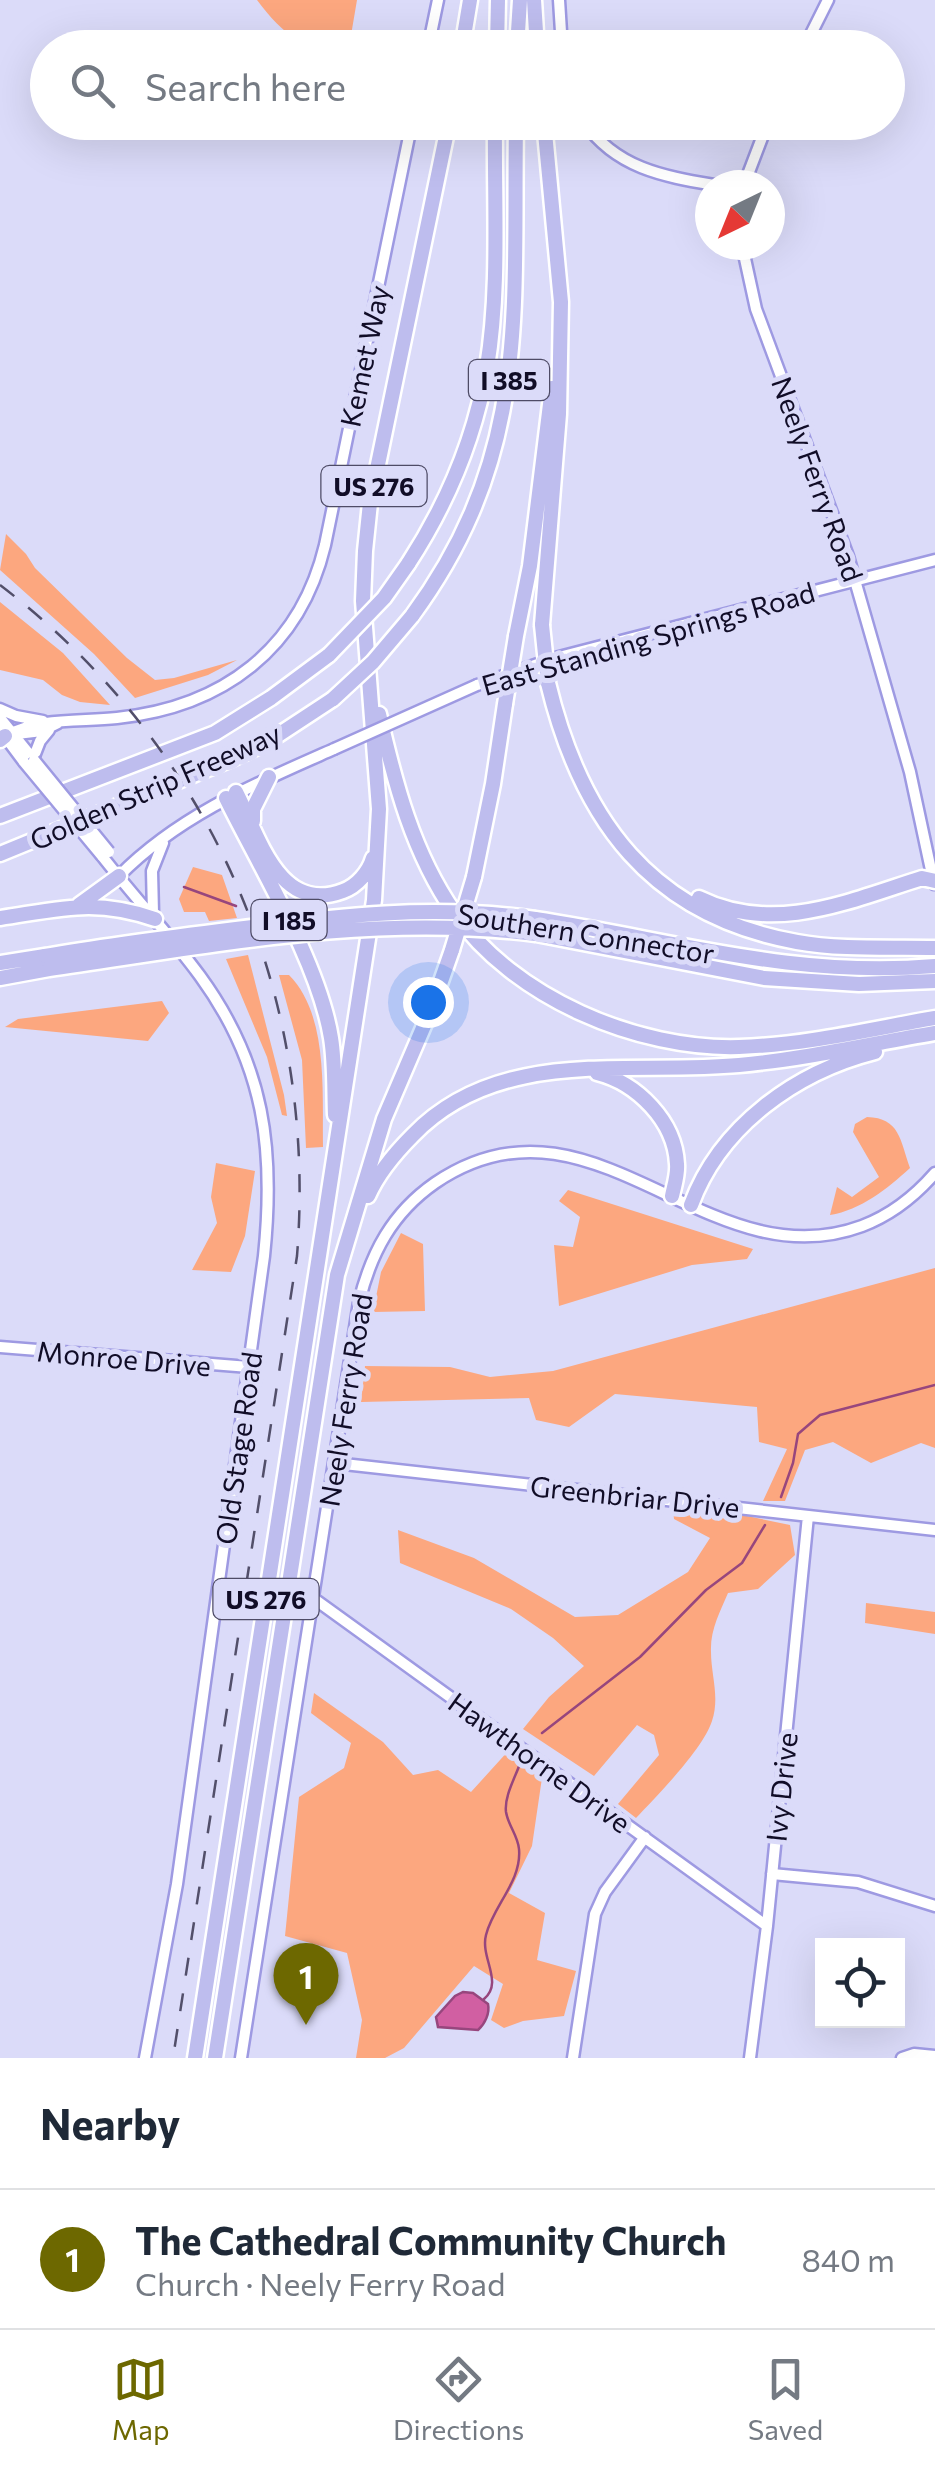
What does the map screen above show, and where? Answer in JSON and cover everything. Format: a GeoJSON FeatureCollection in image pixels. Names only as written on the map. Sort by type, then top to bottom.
{"type":"FeatureCollection","features":[{"type":"Feature","properties":{"kind":"highway"},"geometry":{"type":"LineString","coordinates":[[465,30],[470,0]]}},
{"type":"Feature","properties":{"kind":"highway"},"geometry":{"type":"LineString","coordinates":[[497,30],[498,0]]}},
{"type":"Feature","properties":{"kind":"highway"},"geometry":{"type":"LineString","coordinates":[[518,30],[520,0]]}},
{"type":"Feature","properties":{"kind":"highway"},"geometry":{"type":"LineString","coordinates":[[534,0],[535,30]]}},
{"type":"Feature","properties":{"kind":"highway","name":"US 276"},"geometry":{"type":"LineString","coordinates":[[195,2058],[353,1044],[379,838],[363,601],[370,503],[444,140]]}},
{"type":"Feature","properties":{"kind":"highway","name":"Golden Strip Freeway"},"geometry":{"type":"LineString","coordinates":[[0,816],[214,733],[329,656],[384,598],[430,529],[468,446],[487,367],[495,140]]}},
{"type":"Feature","properties":{"kind":"highway","name":"Golden Strip Freeway"},"geometry":{"type":"LineString","coordinates":[[0,854],[266,743],[334,699],[373,662],[441,576],[466,530],[489,473],[505,411],[512,344],[516,140]]}},
{"type":"Feature","properties":{"kind":"highway","name":"US 276"},"geometry":{"type":"LineString","coordinates":[[215,2058],[334,1293],[384,1119],[452,950],[474,876],[493,784],[530,566],[561,302],[546,140]]}},
{"type":"Feature","properties":{"kind":"highway"},"geometry":{"type":"LineString","coordinates":[[561,302],[560,414],[551,482],[542,625],[548,683],[564,747],[590,802],[622,848],[670,890],[735,925],[801,943],[935,948]]}},
{"type":"Feature","properties":{"kind":"highway"},"geometry":{"type":"LineString","coordinates":[[370,675],[394,776],[416,842],[438,888],[456,916],[477,938],[550,997],[618,1028],[703,1046],[774,1044],[935,1018]]}},
{"type":"Feature","properties":{"kind":"highway"},"geometry":{"type":"LineString","coordinates":[[575,769],[616,828],[653,866],[695,896],[731,911],[756,916],[793,915],[922,878],[934,883]]}},
{"type":"Feature","properties":{"kind":"highway"},"geometry":{"type":"LineString","coordinates":[[254,826],[253,809],[269,778]]}},
{"type":"Feature","properties":{"kind":"highway"},"geometry":{"type":"LineString","coordinates":[[231,795],[254,826],[288,886],[310,896],[353,887],[371,866],[379,838]]}},
{"type":"Feature","properties":{"kind":"highway"},"geometry":{"type":"LineString","coordinates":[[231,795],[323,1004],[332,1040],[336,1140]]}},
{"type":"Feature","properties":{"kind":"highway"},"geometry":{"type":"LineString","coordinates":[[78,905],[119,876]]}},
{"type":"Feature","properties":{"kind":"highway"},"geometry":{"type":"LineString","coordinates":[[0,918],[78,905],[110,906],[155,919]]}},
{"type":"Feature","properties":{"kind":"highway","name":"Southern Connector"},"geometry":{"type":"LineString","coordinates":[[535,926],[764,978],[859,984],[935,982]]}},
{"type":"Feature","properties":{"kind":"highway","name":"Southern Connector"},"geometry":{"type":"LineString","coordinates":[[0,963],[47,962],[360,928],[535,926],[831,969],[935,966]]}},
{"type":"Feature","properties":{"kind":"highway","name":"Southern Connector"},"geometry":{"type":"LineString","coordinates":[[0,978],[47,962]]}},
{"type":"Feature","properties":{"kind":"highway"},"geometry":{"type":"LineString","coordinates":[[345,1249],[372,1187],[396,1152],[426,1121],[458,1098],[493,1083],[530,1073],[744,1064],[935,1036]]}},
{"type":"Feature","properties":{"kind":"highway"},"geometry":{"type":"LineString","coordinates":[[691,1205],[720,1152],[761,1109],[786,1090],[858,1056],[935,1036]]}},
{"type":"Feature","properties":{"kind":"highway"},"geometry":{"type":"LineString","coordinates":[[571,1070],[602,1074],[625,1084],[655,1110],[676,1154],[672,1196]]}},
{"type":"Feature","properties":{"kind":"street"},"geometry":{"type":"LineString","coordinates":[[432,30],[438,0]]}},
{"type":"Feature","properties":{"kind":"street"},"geometry":{"type":"LineString","coordinates":[[560,0],[561,30]]}},
{"type":"Feature","properties":{"kind":"street"},"geometry":{"type":"LineString","coordinates":[[813,30],[828,0]]}},
{"type":"Feature","properties":{"kind":"street","name":"Kemet Way"},"geometry":{"type":"LineString","coordinates":[[4,734],[24,735],[55,723],[145,714],[218,688],[266,656],[304,607],[325,545],[408,140]]}},
{"type":"Feature","properties":{"kind":"street"},"geometry":{"type":"LineString","coordinates":[[600,140],[610,152],[637,168],[695,181]]}},
{"type":"Feature","properties":{"kind":"street"},"geometry":{"type":"LineString","coordinates":[[750,170],[761,140]]}},
{"type":"Feature","properties":{"kind":"street","name":"Neely Ferry Road"},"geometry":{"type":"LineString","coordinates":[[744,260],[756,309],[855,581],[934,883]]}},
{"type":"Feature","properties":{"kind":"street","name":"East Standing Springs Road"},"geometry":{"type":"LineString","coordinates":[[119,876],[142,864],[190,818],[231,795],[477,685],[556,658],[935,560]]}},
{"type":"Feature","properties":{"kind":"street"},"geometry":{"type":"LineString","coordinates":[[0,708],[16,716],[55,723],[30,760]]}},
{"type":"Feature","properties":{"kind":"street","name":"Old Stage Road"},"geometry":{"type":"LineString","coordinates":[[0,718],[4,734],[106,854],[119,876],[200,976],[228,1021],[251,1073],[268,1149],[270,1198],[249,1367],[177,1884],[145,2058]]}},
{"type":"Feature","properties":{"kind":"street"},"geometry":{"type":"LineString","coordinates":[[155,919],[152,871],[161,842]]}},
{"type":"Feature","properties":{"kind":"street","name":"Neely Ferry Road"},"geometry":{"type":"LineString","coordinates":[[241,2058],[359,1302],[369,1264],[388,1229],[418,1196],[443,1178],[496,1157],[538,1152],[581,1158],[751,1230],[781,1237],[829,1235],[858,1228],[911,1197],[935,1172]]}},
{"type":"Feature","properties":{"kind":"street","name":"Monroe Drive"},"geometry":{"type":"LineString","coordinates":[[0,1348],[249,1367]]}},
{"type":"Feature","properties":{"kind":"street","name":"Greenbriar Drive"},"geometry":{"type":"LineString","coordinates":[[334,1463],[935,1530]]}},
{"type":"Feature","properties":{"kind":"street","name":"Ivy Drive"},"geometry":{"type":"LineString","coordinates":[[750,2058],[808,1516]]}},
{"type":"Feature","properties":{"kind":"street","name":"Hawthorne Drive"},"geometry":{"type":"LineString","coordinates":[[313,1598],[767,1926]]}},
{"type":"Feature","properties":{"kind":"street"},"geometry":{"type":"LineString","coordinates":[[574,2058],[595,1914],[605,1892],[645,1838]]}},
{"type":"Feature","properties":{"kind":"street"},"geometry":{"type":"LineString","coordinates":[[772,1874],[858,1882],[935,1906]]}},
{"type":"Feature","properties":{"kind":"street"},"geometry":{"type":"LineString","coordinates":[[902,2058],[914,2054],[935,2056]]}},
{"type":"Feature","properties":{"kind":"shaded area"},"geometry":{"type":"Polygon","coordinates":[[[257,0],[357,0],[352,30],[284,30],[257,0]]]}},
{"type":"Feature","properties":{"kind":"shaded area"},"geometry":{"type":"Polygon","coordinates":[[[6,534],[35,568],[127,658],[155,680],[237,660],[208,675],[135,698],[94,654],[0,570],[6,534]]]}},
{"type":"Feature","properties":{"kind":"shaded area"},"geometry":{"type":"Polygon","coordinates":[[[0,602],[63,653],[110,705],[80,702],[62,695],[43,680],[0,670],[0,602]]]}},
{"type":"Feature","properties":{"kind":"shaded area"},"geometry":{"type":"Polygon","coordinates":[[[193,867],[222,875],[237,918],[209,921],[205,912],[184,912],[179,899],[193,867]]]}},
{"type":"Feature","properties":{"kind":"shaded area"},"geometry":{"type":"Polygon","coordinates":[[[248,955],[287,1116],[282,1115],[267,1057],[226,959],[248,955]]]}},
{"type":"Feature","properties":{"kind":"shaded area"},"geometry":{"type":"Polygon","coordinates":[[[279,975],[289,975],[302,992],[317,1033],[323,1147],[306,1148],[302,1060],[279,975]]]}},
{"type":"Feature","properties":{"kind":"shaded area"},"geometry":{"type":"Polygon","coordinates":[[[162,1001],[169,1013],[148,1041],[5,1027],[18,1019],[162,1001]]]}},
{"type":"Feature","properties":{"kind":"shaded area"},"geometry":{"type":"Polygon","coordinates":[[[867,1117],[892,1126],[910,1168],[863,1203],[830,1215],[837,1187],[852,1197],[879,1177],[853,1132],[855,1124],[867,1117]]]}},
{"type":"Feature","properties":{"kind":"shaded area"},"geometry":{"type":"Polygon","coordinates":[[[216,1163],[255,1171],[245,1236],[231,1272],[192,1270],[217,1223],[211,1197],[216,1163]]]}},
{"type":"Feature","properties":{"kind":"shaded area"},"geometry":{"type":"Polygon","coordinates":[[[568,1190],[753,1249],[747,1259],[692,1265],[559,1306],[554,1245],[573,1247],[580,1217],[559,1201],[568,1190]]]}},
{"type":"Feature","properties":{"kind":"shaded area"},"geometry":{"type":"Polygon","coordinates":[[[401,1233],[423,1244],[425,1311],[373,1312],[381,1272],[401,1233]]]}},
{"type":"Feature","properties":{"kind":"shaded area"},"geometry":{"type":"Polygon","coordinates":[[[935,1268],[935,1448],[921,1443],[871,1463],[833,1442],[805,1450],[785,1501],[763,1501],[787,1449],[759,1442],[757,1407],[615,1394],[569,1427],[536,1420],[529,1398],[361,1402],[365,1366],[450,1367],[490,1377],[553,1371],[935,1268]]]}},
{"type":"Feature","properties":{"kind":"shaded area"},"geometry":{"type":"Polygon","coordinates":[[[673,1510],[747,1516],[790,1525],[795,1555],[758,1589],[728,1593],[711,1644],[715,1695],[712,1721],[690,1758],[636,1818],[618,1804],[659,1755],[654,1735],[637,1725],[594,1776],[523,1729],[549,1697],[584,1666],[511,1609],[400,1563],[398,1530],[474,1558],[575,1617],[618,1615],[688,1572],[710,1538],[674,1519],[673,1510]]]}},
{"type":"Feature","properties":{"kind":"shaded area"},"geometry":{"type":"Polygon","coordinates":[[[866,1603],[935,1612],[935,1634],[865,1623],[866,1603]]]}},
{"type":"Feature","properties":{"kind":"shaded area"},"geometry":{"type":"Polygon","coordinates":[[[314,1693],[383,1742],[413,1775],[438,1770],[471,1792],[510,1749],[543,1771],[532,1846],[509,1893],[545,1913],[537,1960],[576,1971],[564,2016],[523,2021],[504,2028],[491,2020],[503,1984],[474,1966],[404,2048],[385,2058],[356,2058],[362,2020],[347,1953],[285,1936],[299,1797],[344,1768],[351,1743],[311,1713],[314,1693]]]}},
{"type":"Feature","properties":{"kind":"shaded area"},"geometry":{"type":"Polygon","coordinates":[[[463,1992],[473,1993],[488,2004],[483,2025],[478,2030],[438,2027],[436,2017],[463,1992]]]}},
{"type":"Feature","properties":{"kind":"waterway"},"geometry":{"type":"LineString","coordinates":[[184,887],[236,906]]}},
{"type":"Feature","properties":{"kind":"waterway"},"geometry":{"type":"LineString","coordinates":[[781,1497],[798,1434],[820,1415],[935,1385]]}},
{"type":"Feature","properties":{"kind":"waterway"},"geometry":{"type":"LineString","coordinates":[[542,1733],[640,1657],[706,1590],[742,1563],[765,1525]]}},
{"type":"Feature","properties":{"kind":"waterway"},"geometry":{"type":"LineString","coordinates":[[484,1999],[492,1985],[486,1935],[519,1861],[506,1806],[521,1761]]}},
{"type":"Feature","properties":{"kind":"railway"},"geometry":{"type":"LineString","coordinates":[[0,585],[74,649],[138,721],[192,799],[236,882],[268,971],[289,1063],[299,1158],[297,1256],[173,2058]]}},
{"type":"Feature","properties":{"kind":"place","name":"The Cathedral Community Church"},"geometry":{"type":"Point","coordinates":[306,2025]}}]}
